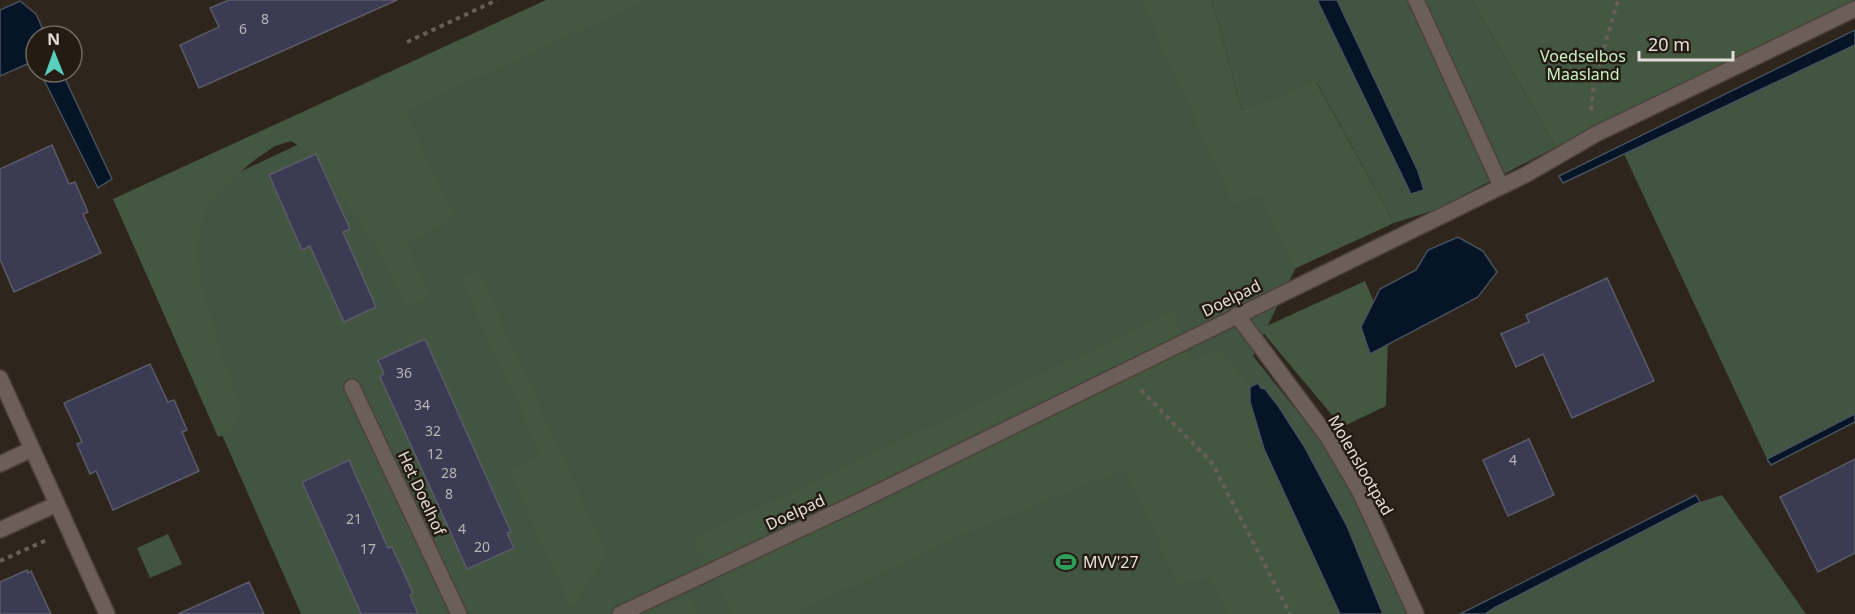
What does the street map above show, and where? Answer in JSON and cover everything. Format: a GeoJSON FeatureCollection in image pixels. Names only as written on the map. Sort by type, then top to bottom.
{"type":"FeatureCollection","features":[{"type":"Feature","properties":{"kind":"street"},"geometry":{"type":"LineString","coordinates":[[1416,0],[1501,186]]}},
{"type":"Feature","properties":{"kind":"street","name":"Doelpad"},"geometry":{"type":"LineString","coordinates":[[620,614],[860,501],[1527,174],[1596,134],[1855,9]]}},
{"type":"Feature","properties":{"kind":"street","name":"Molenslootpad"},"geometry":{"type":"LineString","coordinates":[[1237,315],[1327,436],[1360,492],[1416,614]]}},
{"type":"Feature","properties":{"kind":"street"},"geometry":{"type":"LineString","coordinates":[[0,378],[107,614]]}},
{"type":"Feature","properties":{"kind":"street","name":"Het Doelhof"},"geometry":{"type":"LineString","coordinates":[[352,387],[459,614]]}},
{"type":"Feature","properties":{"kind":"street"},"geometry":{"type":"LineString","coordinates":[[0,464],[32,449]]}},
{"type":"Feature","properties":{"kind":"street"},"geometry":{"type":"LineString","coordinates":[[0,531],[57,504]]}},
{"type":"Feature","properties":{"kind":"path"},"geometry":{"type":"LineString","coordinates":[[407,42],[497,0]]}},
{"type":"Feature","properties":{"kind":"path"},"geometry":{"type":"LineString","coordinates":[[1596,134],[1591,111],[1594,82],[1618,0]]}},
{"type":"Feature","properties":{"kind":"path"},"geometry":{"type":"LineString","coordinates":[[1122,371],[1212,463],[1290,614]]}},
{"type":"Feature","properties":{"kind":"path"},"geometry":{"type":"LineString","coordinates":[[0,561],[69,529]]}},
{"type":"Feature","properties":{"kind":"green space"},"geometry":{"type":"Polygon","coordinates":[[[546,0],[646,0],[412,108],[408,113],[410,122],[453,214],[449,220],[408,242],[430,295],[405,307],[376,246],[342,195],[307,151],[291,141],[275,146],[256,159],[227,183],[206,208],[197,244],[201,282],[218,344],[241,409],[238,421],[228,434],[218,437],[113,199],[546,0]]]}},
{"type":"Feature","properties":{"kind":"green space"},"geometry":{"type":"Polygon","coordinates":[[[606,0],[1178,0],[1300,259],[1253,356],[1310,428],[1341,473],[1368,525],[1407,614],[1383,614],[1347,526],[1304,446],[1279,407],[1367,614],[301,614],[129,224],[606,0]]]}},
{"type":"Feature","properties":{"kind":"green space"},"geometry":{"type":"Polygon","coordinates":[[[1141,0],[1212,0],[1242,110],[1316,82],[1394,223],[1294,269],[1261,196],[1234,203],[1232,201],[1141,0]]]}},
{"type":"Feature","properties":{"kind":"green space"},"geometry":{"type":"Polygon","coordinates":[[[1212,0],[1317,0],[1411,194],[1418,171],[1337,0],[1472,0],[1556,147],[1435,210],[1394,223],[1317,83],[1242,110],[1212,0]]]}},
{"type":"Feature","properties":{"kind":"green space","name":"Voedselbos Maasland"},"geometry":{"type":"Polygon","coordinates":[[[1472,0],[1855,0],[1855,4],[1645,107],[1556,147],[1472,0]]]}},
{"type":"Feature","properties":{"kind":"green space"},"geometry":{"type":"Polygon","coordinates":[[[1855,45],[1855,414],[1767,459],[1624,154],[1855,45]]]}},
{"type":"Feature","properties":{"kind":"green space"},"geometry":{"type":"Polygon","coordinates":[[[476,270],[479,272],[607,555],[571,608],[509,471],[541,454],[460,278],[476,270]]]}},
{"type":"Feature","properties":{"kind":"green space"},"geometry":{"type":"Polygon","coordinates":[[[1365,281],[1388,335],[1386,406],[1342,427],[1260,329],[1365,281]]]}},
{"type":"Feature","properties":{"kind":"green space"},"geometry":{"type":"Polygon","coordinates":[[[1173,312],[1191,361],[1219,348],[1250,387],[1250,402],[1264,449],[1340,614],[1229,614],[1210,577],[1179,585],[1124,469],[951,539],[795,614],[731,614],[694,541],[709,531],[1173,312]]]}},
{"type":"Feature","properties":{"kind":"green space"},"geometry":{"type":"Polygon","coordinates":[[[1722,495],[1806,614],[1485,614],[1700,502],[1722,495]]]}},
{"type":"Feature","properties":{"kind":"green space"},"geometry":{"type":"Polygon","coordinates":[[[168,534],[182,564],[150,578],[137,548],[168,534]]]}},
{"type":"Feature","properties":{"kind":"green space"},"geometry":{"type":"Polygon","coordinates":[[[688,595],[697,614],[646,614],[688,595]]]}},
{"type":"Feature","properties":{"kind":"water"},"geometry":{"type":"Polygon","coordinates":[[[1317,0],[1337,0],[1418,171],[1424,190],[1411,194],[1317,0]]]}},
{"type":"Feature","properties":{"kind":"water"},"geometry":{"type":"Polygon","coordinates":[[[20,1],[36,14],[41,24],[24,24],[24,65],[0,76],[0,10],[20,1]]]}},
{"type":"Feature","properties":{"kind":"water"},"geometry":{"type":"Polygon","coordinates":[[[1855,30],[1855,45],[1563,183],[1559,176],[1855,30]]]}},
{"type":"Feature","properties":{"kind":"water"},"geometry":{"type":"Polygon","coordinates":[[[46,84],[68,84],[112,179],[98,188],[46,84]]]}},
{"type":"Feature","properties":{"kind":"water"},"geometry":{"type":"Polygon","coordinates":[[[1458,237],[1483,251],[1497,272],[1478,297],[1370,354],[1361,327],[1380,289],[1416,270],[1428,250],[1458,237]]]}},
{"type":"Feature","properties":{"kind":"water"},"geometry":{"type":"Polygon","coordinates":[[[1258,383],[1279,407],[1304,446],[1347,526],[1383,614],[1340,614],[1264,449],[1250,402],[1250,387],[1258,383]]]}},
{"type":"Feature","properties":{"kind":"water"},"geometry":{"type":"Polygon","coordinates":[[[1855,414],[1855,422],[1771,465],[1767,459],[1855,414]]]}},
{"type":"Feature","properties":{"kind":"water"},"geometry":{"type":"Polygon","coordinates":[[[1696,495],[1700,502],[1485,614],[1460,614],[1696,495]]]}},
{"type":"Feature","properties":{"kind":"building"},"geometry":{"type":"Polygon","coordinates":[[[229,0],[397,0],[199,88],[180,45],[219,27],[210,8],[229,0]]]}},
{"type":"Feature","properties":{"kind":"building"},"geometry":{"type":"Polygon","coordinates":[[[52,145],[69,184],[75,182],[88,212],[83,214],[101,253],[14,292],[0,259],[0,169],[52,145]]]}},
{"type":"Feature","properties":{"kind":"building"},"geometry":{"type":"Polygon","coordinates":[[[316,154],[350,229],[343,232],[376,307],[344,322],[310,246],[302,250],[269,175],[316,154]]]}},
{"type":"Feature","properties":{"kind":"building"},"geometry":{"type":"Polygon","coordinates":[[[1607,278],[1654,381],[1572,418],[1543,354],[1516,367],[1501,334],[1529,322],[1526,315],[1607,278]]]}},
{"type":"Feature","properties":{"kind":"building"},"geometry":{"type":"Polygon","coordinates":[[[425,339],[511,532],[507,533],[514,548],[467,569],[380,377],[384,374],[378,360],[425,339]]]}},
{"type":"Feature","properties":{"kind":"building"},"geometry":{"type":"Polygon","coordinates":[[[150,364],[168,402],[174,400],[187,430],[182,432],[199,471],[113,510],[96,471],[90,474],[77,444],[82,442],[64,403],[150,364]]]}},
{"type":"Feature","properties":{"kind":"building"},"geometry":{"type":"Polygon","coordinates":[[[1529,439],[1554,495],[1508,516],[1483,460],[1529,439]]]}},
{"type":"Feature","properties":{"kind":"building"},"geometry":{"type":"Polygon","coordinates":[[[1855,459],[1855,553],[1818,572],[1780,497],[1855,459]]]}},
{"type":"Feature","properties":{"kind":"building"},"geometry":{"type":"Polygon","coordinates":[[[349,460],[388,548],[392,547],[413,593],[410,595],[418,614],[361,614],[302,482],[349,460]]]}},
{"type":"Feature","properties":{"kind":"building"},"geometry":{"type":"Polygon","coordinates":[[[27,570],[28,573],[31,571],[51,614],[0,614],[0,582],[27,570]]]}},
{"type":"Feature","properties":{"kind":"building"},"geometry":{"type":"Polygon","coordinates":[[[249,582],[264,614],[178,614],[249,582]]]}},
{"type":"Feature","properties":{"kind":"place","name":"MVV'27"},"geometry":{"type":"Point","coordinates":[1066,562]}}]}
